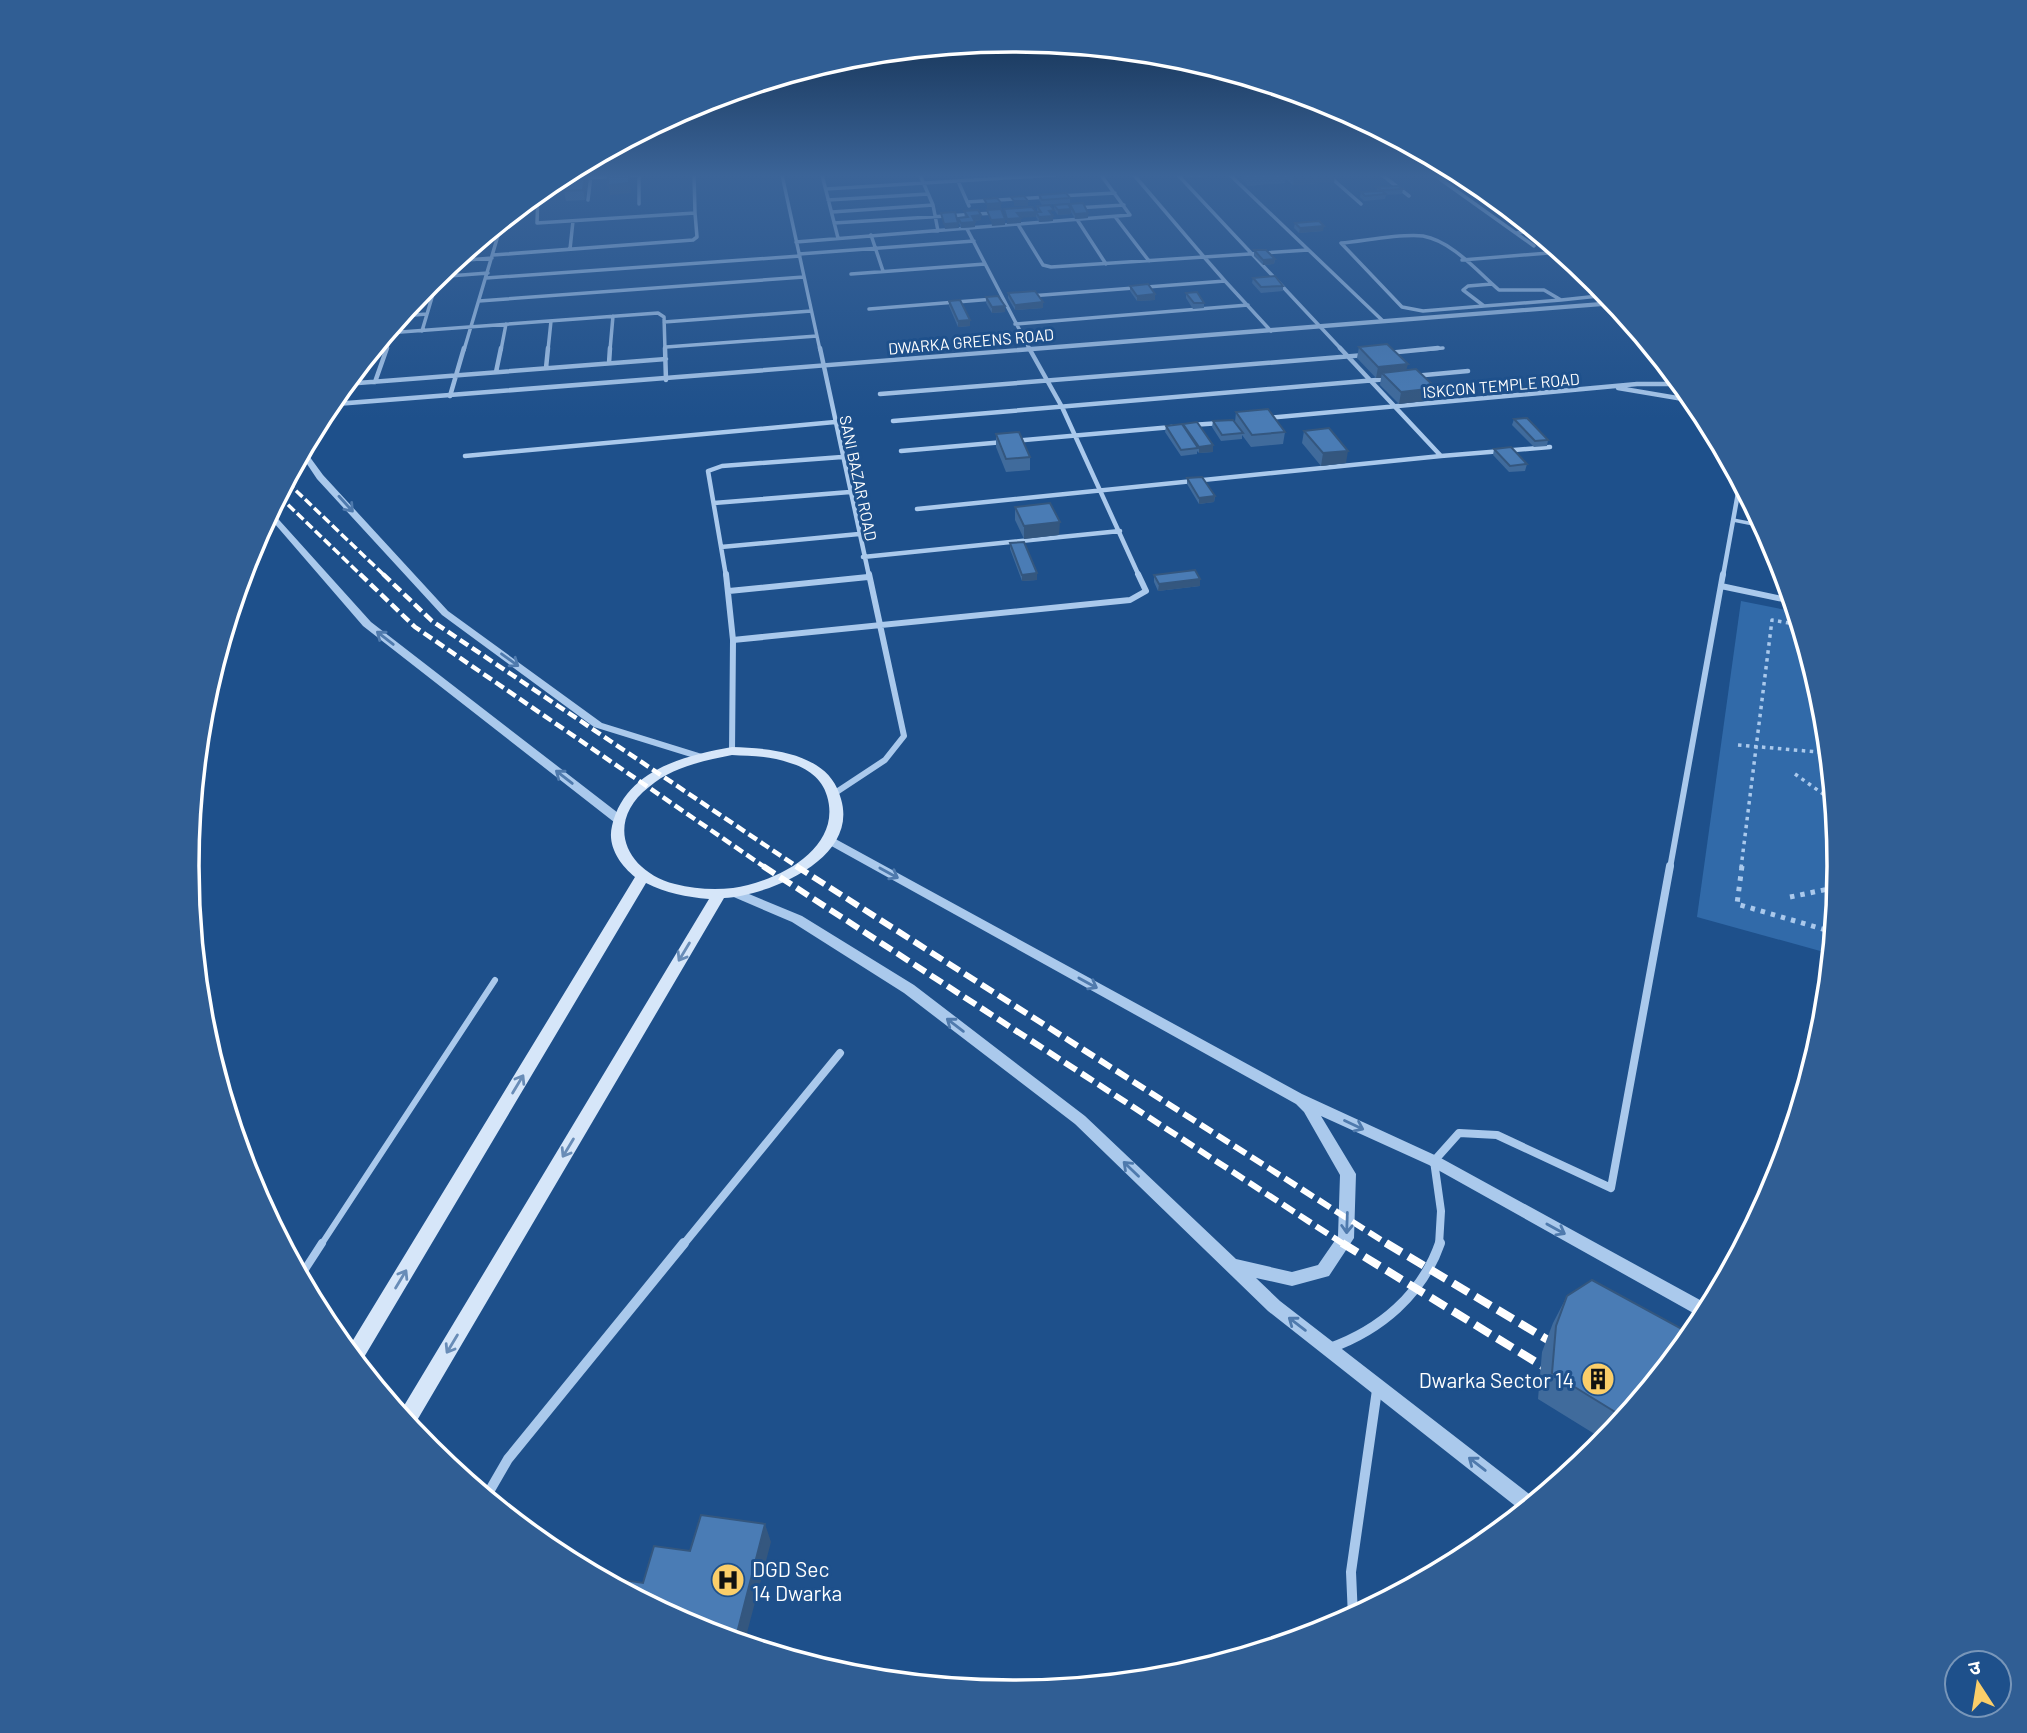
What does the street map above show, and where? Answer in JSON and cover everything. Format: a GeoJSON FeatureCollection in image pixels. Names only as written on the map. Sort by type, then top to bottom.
{"type":"FeatureCollection","features":[{"type":"Feature","properties":{"kind":"main road"},"geometry":{"type":"LineString","coordinates":[[732,751],[766,752],[796,760],[821,774],[835,793],[838,816],[830,840],[807,864],[774,882],[726,893],[677,890],[643,876],[625,859],[617,840],[618,819],[629,799],[646,781],[670,767],[698,756],[732,751]]}},
{"type":"Feature","properties":{"kind":"main road"},"geometry":{"type":"LineString","coordinates":[[359,1349],[643,876]]}},
{"type":"Feature","properties":{"kind":"main road"},"geometry":{"type":"LineString","coordinates":[[411,1413],[726,893]]}},
{"type":"Feature","properties":{"kind":"street"},"geometry":{"type":"LineString","coordinates":[[472,259],[504,256]]}},
{"type":"Feature","properties":{"kind":"street"},"geometry":{"type":"LineString","coordinates":[[454,277],[786,256]]}},
{"type":"Feature","properties":{"kind":"street","name":"SANI BAZAR ROAD"},"geometry":{"type":"LineString","coordinates":[[799,256],[904,736],[887,758],[835,793]]}},
{"type":"Feature","properties":{"kind":"street"},"geometry":{"type":"LineString","coordinates":[[878,256],[883,271]]}},
{"type":"Feature","properties":{"kind":"street"},"geometry":{"type":"LineString","coordinates":[[733,640],[1142,596],[1146,591],[1062,407],[1001,298],[981,256]]}},
{"type":"Feature","properties":{"kind":"street"},"geometry":{"type":"LineString","coordinates":[[1039,256],[1046,267],[1222,256]]}},
{"type":"Feature","properties":{"kind":"street"},"geometry":{"type":"LineString","coordinates":[[1101,256],[1106,264]]}},
{"type":"Feature","properties":{"kind":"street"},"geometry":{"type":"LineString","coordinates":[[1145,256],[1149,261]]}},
{"type":"Feature","properties":{"kind":"street"},"geometry":{"type":"LineString","coordinates":[[1251,256],[1441,456]]}},
{"type":"Feature","properties":{"kind":"street"},"geometry":{"type":"LineString","coordinates":[[1314,256],[1383,321]]}},
{"type":"Feature","properties":{"kind":"street"},"geometry":{"type":"LineString","coordinates":[[1353,256],[1402,307],[1423,311],[1594,296]]}},
{"type":"Feature","properties":{"kind":"street"},"geometry":{"type":"LineString","coordinates":[[1456,256],[1506,292],[1550,291],[1561,300]]}},
{"type":"Feature","properties":{"kind":"street"},"geometry":{"type":"LineString","coordinates":[[1462,260],[1520,256]]}},
{"type":"Feature","properties":{"kind":"street"},"geometry":{"type":"LineString","coordinates":[[450,396],[493,257]]}},
{"type":"Feature","properties":{"kind":"street"},"geometry":{"type":"LineString","coordinates":[[1205,257],[1271,331]]}},
{"type":"Feature","properties":{"kind":"street"},"geometry":{"type":"LineString","coordinates":[[851,274],[985,264]]}},
{"type":"Feature","properties":{"kind":"street"},"geometry":{"type":"LineString","coordinates":[[479,301],[804,277]]}},
{"type":"Feature","properties":{"kind":"street"},"geometry":{"type":"LineString","coordinates":[[1027,296],[1226,281]]}},
{"type":"Feature","properties":{"kind":"street"},"geometry":{"type":"LineString","coordinates":[[1484,306],[1463,290],[1468,286],[1492,284]]}},
{"type":"Feature","properties":{"kind":"street"},"geometry":{"type":"LineString","coordinates":[[422,331],[432,298]]}},
{"type":"Feature","properties":{"kind":"street"},"geometry":{"type":"LineString","coordinates":[[869,309],[1014,298]]}},
{"type":"Feature","properties":{"kind":"street"},"geometry":{"type":"LineString","coordinates":[[1518,303],[1527,310]]}},
{"type":"Feature","properties":{"kind":"street","name":"DWARKA GREENS ROAD"},"geometry":{"type":"LineString","coordinates":[[344,404],[1601,304]]}},
{"type":"Feature","properties":{"kind":"street"},"geometry":{"type":"LineString","coordinates":[[1015,324],[1248,305]]}},
{"type":"Feature","properties":{"kind":"street"},"geometry":{"type":"LineString","coordinates":[[664,322],[811,312]]}},
{"type":"Feature","properties":{"kind":"street"},"geometry":{"type":"LineString","coordinates":[[400,332],[658,313],[663,315],[664,322],[666,380]]}},
{"type":"Feature","properties":{"kind":"street"},"geometry":{"type":"LineString","coordinates":[[416,315],[427,314]]}},
{"type":"Feature","properties":{"kind":"street"},"geometry":{"type":"LineString","coordinates":[[608,363],[613,316]]}},
{"type":"Feature","properties":{"kind":"street"},"geometry":{"type":"LineString","coordinates":[[545,368],[551,321]]}},
{"type":"Feature","properties":{"kind":"street"},"geometry":{"type":"LineString","coordinates":[[496,372],[506,324]]}},
{"type":"Feature","properties":{"kind":"street"},"geometry":{"type":"LineString","coordinates":[[666,347],[817,336]]}},
{"type":"Feature","properties":{"kind":"street"},"geometry":{"type":"LineString","coordinates":[[880,394],[1443,348]]}},
{"type":"Feature","properties":{"kind":"street"},"geometry":{"type":"LineString","coordinates":[[375,382],[384,351]]}},
{"type":"Feature","properties":{"kind":"street"},"geometry":{"type":"LineString","coordinates":[[359,383],[666,359]]}},
{"type":"Feature","properties":{"kind":"street"},"geometry":{"type":"LineString","coordinates":[[1406,377],[1468,371]]}},
{"type":"Feature","properties":{"kind":"street"},"geometry":{"type":"LineString","coordinates":[[893,421],[1394,378]]}},
{"type":"Feature","properties":{"kind":"street","name":"ISKCON TEMPLE ROAD"},"geometry":{"type":"LineString","coordinates":[[1256,419],[1668,384]]}},
{"type":"Feature","properties":{"kind":"street","name":"ISKCON TEMPLE ROAD"},"geometry":{"type":"LineString","coordinates":[[1611,387],[1679,398]]}},
{"type":"Feature","properties":{"kind":"street"},"geometry":{"type":"LineString","coordinates":[[465,456],[835,422]]}},
{"type":"Feature","properties":{"kind":"street"},"geometry":{"type":"LineString","coordinates":[[901,451],[1228,422]]}},
{"type":"Feature","properties":{"kind":"street"},"geometry":{"type":"LineString","coordinates":[[917,509],[1550,447]]}},
{"type":"Feature","properties":{"kind":"street"},"geometry":{"type":"LineString","coordinates":[[732,751],[733,640],[729,591],[708,474],[711,468],[842,457]]}},
{"type":"Feature","properties":{"kind":"street"},"geometry":{"type":"LineString","coordinates":[[309,460],[320,477],[445,613],[598,725],[698,756]]}},
{"type":"Feature","properties":{"kind":"street"},"geometry":{"type":"LineString","coordinates":[[714,503],[850,492]]}},
{"type":"Feature","properties":{"kind":"street"},"geometry":{"type":"LineString","coordinates":[[1434,1161],[1459,1133],[1497,1135],[1611,1188],[1738,495]]}},
{"type":"Feature","properties":{"kind":"street"},"geometry":{"type":"LineString","coordinates":[[277,520],[367,624],[618,819]]}},
{"type":"Feature","properties":{"kind":"street"},"geometry":{"type":"LineString","coordinates":[[863,557],[1120,531]]}},
{"type":"Feature","properties":{"kind":"street"},"geometry":{"type":"LineString","coordinates":[[721,547],[859,534]]}},
{"type":"Feature","properties":{"kind":"street"},"geometry":{"type":"LineString","coordinates":[[729,591],[868,577]]}},
{"type":"Feature","properties":{"kind":"street"},"geometry":{"type":"LineString","coordinates":[[1721,586],[1782,599]]}},
{"type":"Feature","properties":{"kind":"street"},"geometry":{"type":"LineString","coordinates":[[830,840],[1297,1098],[1434,1161],[1697,1308]]}},
{"type":"Feature","properties":{"kind":"street"},"geometry":{"type":"LineString","coordinates":[[726,893],[797,919],[909,989],[1080,1120],[1274,1306],[1523,1500]]}},
{"type":"Feature","properties":{"kind":"street"},"geometry":{"type":"LineString","coordinates":[[491,1489],[508,1459],[841,1053]]}},
{"type":"Feature","properties":{"kind":"street"},"geometry":{"type":"LineString","coordinates":[[1230,1264],[1293,1279],[1322,1271],[1346,1238],[1348,1174],[1309,1108],[1297,1098]]}},
{"type":"Feature","properties":{"kind":"street"},"geometry":{"type":"LineString","coordinates":[[1329,1349],[1359,1339],[1397,1313],[1418,1287],[1440,1244],[1442,1210],[1434,1161]]}},
{"type":"Feature","properties":{"kind":"street"},"geometry":{"type":"LineString","coordinates":[[1352,1607],[1350,1572],[1378,1386]]}},
{"type":"Feature","properties":{"kind":"lane"},"geometry":{"type":"LineString","coordinates":[[1733,520],[1752,524]]}},
{"type":"Feature","properties":{"kind":"lane"},"geometry":{"type":"LineString","coordinates":[[306,1268],[495,980]]}},
{"type":"Feature","properties":{"kind":"path"},"geometry":{"type":"LineString","coordinates":[[1790,623],[1772,620],[1737,904],[1825,930]]}},
{"type":"Feature","properties":{"kind":"path"},"geometry":{"type":"LineString","coordinates":[[1738,744],[1820,752]]}},
{"type":"Feature","properties":{"kind":"path"},"geometry":{"type":"LineString","coordinates":[[1795,774],[1824,795]]}},
{"type":"Feature","properties":{"kind":"path"},"geometry":{"type":"LineString","coordinates":[[1790,897],[1827,889]]}},
{"type":"Feature","properties":{"kind":"shaded area"},"geometry":{"type":"Polygon","coordinates":[[[1741,601],[1786,610],[1800,656],[1821,760],[1828,866],[1823,952],[1697,917],[1741,601]]]}},
{"type":"Feature","properties":{"kind":"building"},"geometry":{"type":"Polygon","coordinates":[[[1259,256],[1272,256],[1275,259],[1263,260],[1259,256]]]}},
{"type":"Feature","properties":{"kind":"building"},"geometry":{"type":"Polygon","coordinates":[[[1275,276],[1283,286],[1261,287],[1253,278],[1275,276]]]}},
{"type":"Feature","properties":{"kind":"building"},"geometry":{"type":"Polygon","coordinates":[[[1148,284],[1155,294],[1137,296],[1130,286],[1148,284]]]}},
{"type":"Feature","properties":{"kind":"building"},"geometry":{"type":"Polygon","coordinates":[[[1035,291],[1043,302],[1015,305],[1008,293],[1035,291]]]}},
{"type":"Feature","properties":{"kind":"building"},"geometry":{"type":"Polygon","coordinates":[[[1197,292],[1204,303],[1194,303],[1186,293],[1197,292]]]}},
{"type":"Feature","properties":{"kind":"building"},"geometry":{"type":"Polygon","coordinates":[[[998,296],[1005,306],[992,307],[986,297],[998,296]]]}},
{"type":"Feature","properties":{"kind":"building"},"geometry":{"type":"Polygon","coordinates":[[[960,300],[970,320],[958,321],[949,301],[960,300]]]}},
{"type":"Feature","properties":{"kind":"building"},"geometry":{"type":"Polygon","coordinates":[[[1387,344],[1408,364],[1378,367],[1359,347],[1387,344]]]}},
{"type":"Feature","properties":{"kind":"building"},"geometry":{"type":"Polygon","coordinates":[[[1416,369],[1436,388],[1401,392],[1382,373],[1416,369]]]}},
{"type":"Feature","properties":{"kind":"building"},"geometry":{"type":"Polygon","coordinates":[[[1268,409],[1285,432],[1252,435],[1236,412],[1268,409]]]}},
{"type":"Feature","properties":{"kind":"building"},"geometry":{"type":"Polygon","coordinates":[[[1527,418],[1548,440],[1535,441],[1514,419],[1527,418]]]}},
{"type":"Feature","properties":{"kind":"building"},"geometry":{"type":"Polygon","coordinates":[[[1233,420],[1243,433],[1222,435],[1213,421],[1233,420]]]}},
{"type":"Feature","properties":{"kind":"building"},"geometry":{"type":"Polygon","coordinates":[[[1197,422],[1213,445],[1199,447],[1183,424],[1197,422]]]}},
{"type":"Feature","properties":{"kind":"building"},"geometry":{"type":"Polygon","coordinates":[[[1182,424],[1198,448],[1181,450],[1166,426],[1182,424]]]}},
{"type":"Feature","properties":{"kind":"building"},"geometry":{"type":"Polygon","coordinates":[[[1329,428],[1348,451],[1323,453],[1304,431],[1329,428]]]}},
{"type":"Feature","properties":{"kind":"building"},"geometry":{"type":"Polygon","coordinates":[[[1019,432],[1030,457],[1006,459],[996,434],[1019,432]]]}},
{"type":"Feature","properties":{"kind":"building"},"geometry":{"type":"Polygon","coordinates":[[[1511,447],[1527,464],[1510,466],[1494,449],[1511,447]]]}},
{"type":"Feature","properties":{"kind":"building"},"geometry":{"type":"Polygon","coordinates":[[[1202,477],[1215,496],[1199,498],[1187,478],[1202,477]]]}},
{"type":"Feature","properties":{"kind":"building"},"geometry":{"type":"Polygon","coordinates":[[[1050,503],[1060,522],[1024,526],[1015,507],[1050,503]]]}},
{"type":"Feature","properties":{"kind":"building"},"geometry":{"type":"Polygon","coordinates":[[[1024,542],[1037,573],[1022,575],[1010,543],[1024,542]]]}},
{"type":"Feature","properties":{"kind":"building"},"geometry":{"type":"Polygon","coordinates":[[[1195,570],[1200,579],[1159,584],[1154,575],[1195,570]]]}},
{"type":"Feature","properties":{"kind":"building","name":"Dwarka Sector 14"},"geometry":{"type":"Polygon","coordinates":[[[1592,1280],[1683,1329],[1616,1413],[1552,1373],[1556,1326],[1567,1296],[1592,1280]]]}},
{"type":"Feature","properties":{"kind":"building"},"geometry":{"type":"Polygon","coordinates":[[[701,1515],[765,1524],[737,1632],[653,1597],[622,1580],[643,1583],[654,1546],[690,1551],[701,1515]]]}},
{"type":"Feature","properties":{"kind":"railway"},"geometry":{"type":"LineString","coordinates":[[293,488],[385,576]]}},
{"type":"Feature","properties":{"kind":"railway"},"geometry":{"type":"LineString","coordinates":[[285,502],[362,576]]}},
{"type":"Feature","properties":{"kind":"railway"},"geometry":{"type":"LineString","coordinates":[[360,574],[415,627],[765,867]]}},
{"type":"Feature","properties":{"kind":"railway"},"geometry":{"type":"LineString","coordinates":[[383,574],[432,621],[797,866]]}},
{"type":"Feature","properties":{"kind":"railway"},"geometry":{"type":"LineString","coordinates":[[797,866],[1389,1245]]}},
{"type":"Feature","properties":{"kind":"railway"},"geometry":{"type":"LineString","coordinates":[[765,867],[1345,1245]]}},
{"type":"Feature","properties":{"kind":"railway"},"geometry":{"type":"LineString","coordinates":[[1342,1243],[1557,1375]]}},
{"type":"Feature","properties":{"kind":"railway"},"geometry":{"type":"LineString","coordinates":[[1386,1243],[1563,1349]]}},
{"type":"Feature","properties":{"kind":"place","name":"Dwarka Sector 14"},"geometry":{"type":"Point","coordinates":[1598,1379]}},
{"type":"Feature","properties":{"kind":"place","name":"DGD Sec 14 Dwarka"},"geometry":{"type":"Point","coordinates":[728,1580]}}]}
